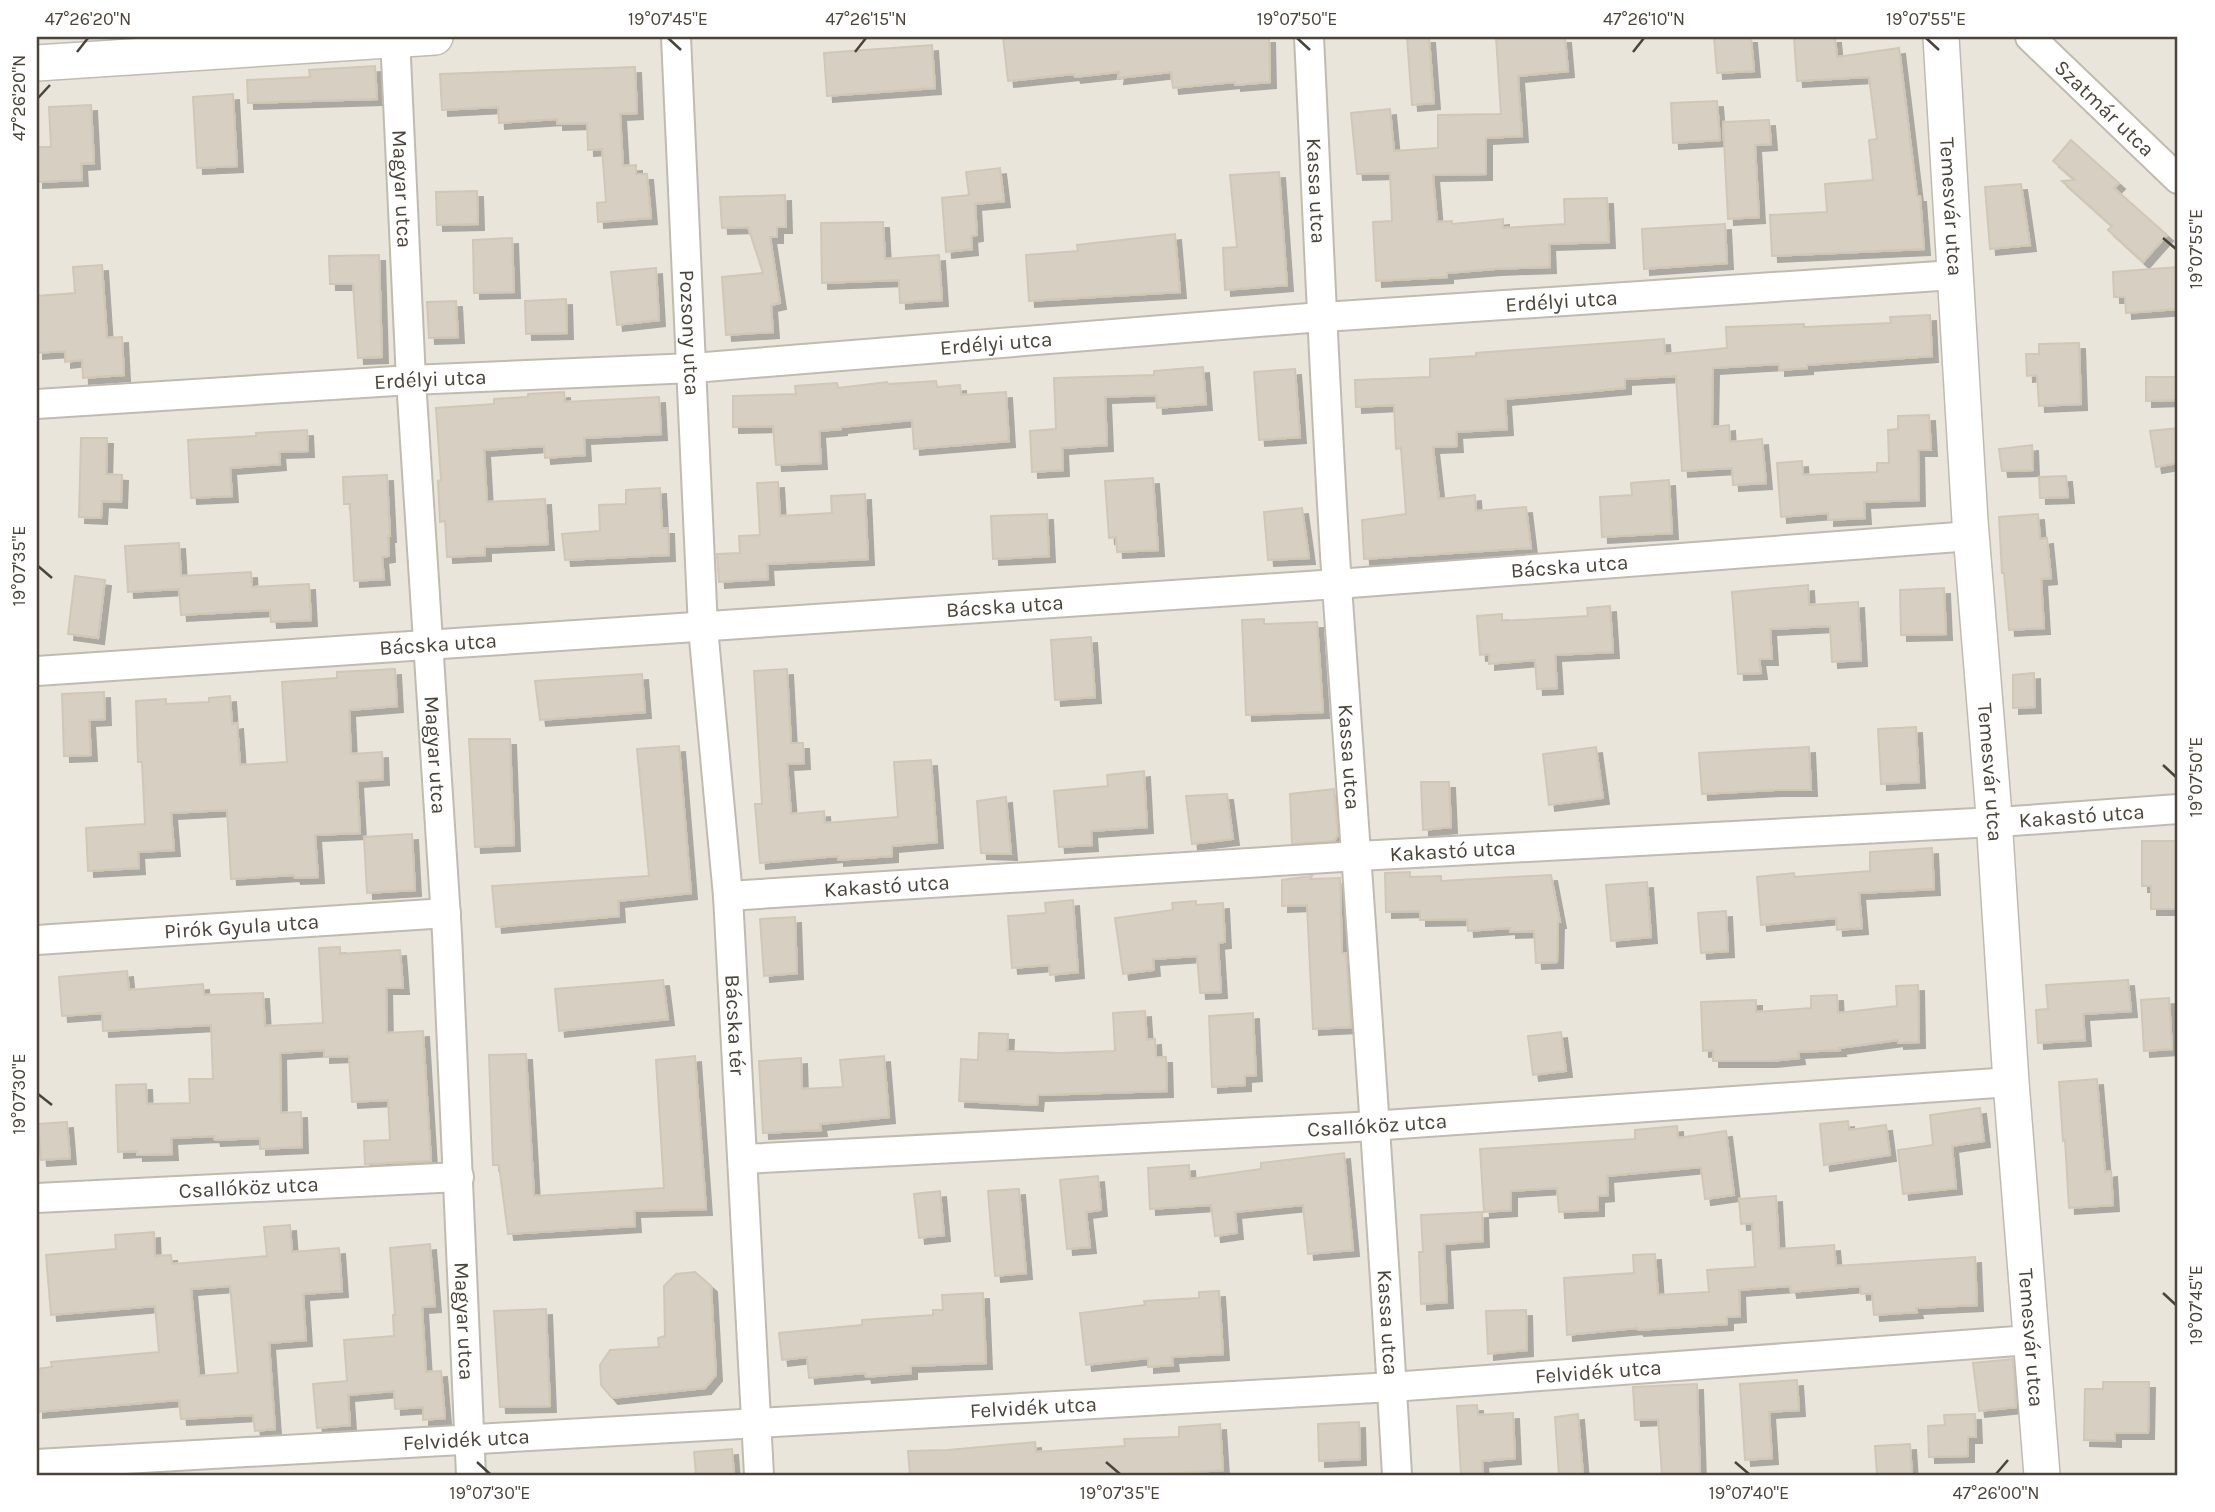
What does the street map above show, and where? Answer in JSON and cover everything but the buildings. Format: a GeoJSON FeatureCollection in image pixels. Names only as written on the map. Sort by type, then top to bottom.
{"type":"FeatureCollection","features":[{"type":"Feature","properties":{"kind":"street"},"geometry":{"type":"LineString","coordinates":[[37,63],[435,37]]}},
{"type":"Feature","properties":{"kind":"street","name":"Pozsony utca"},"geometry":{"type":"LineString","coordinates":[[676,37],[703,628]]}},
{"type":"Feature","properties":{"kind":"street","name":"Kassa utca"},"geometry":{"type":"LineString","coordinates":[[1309,37],[1321,317],[1337,584],[1358,856],[1397,1475]]}},
{"type":"Feature","properties":{"kind":"street","name":"Szatmár utca"},"geometry":{"type":"LineString","coordinates":[[2030,37],[2178,179]]}},
{"type":"Feature","properties":{"kind":"street","name":"Magyar utca"},"geometry":{"type":"LineString","coordinates":[[395,38],[411,380],[446,913],[471,1475]]}},
{"type":"Feature","properties":{"kind":"street","name":"Temesvár utca"},"geometry":{"type":"LineString","coordinates":[[1945,47],[1954,275],[1971,536],[1995,822],[2011,1082],[2042,1475]]}},
{"type":"Feature","properties":{"kind":"street","name":"Erdélyi utca"},"geometry":{"type":"LineString","coordinates":[[37,404],[411,380],[692,368],[1321,317],[1954,275]]}},
{"type":"Feature","properties":{"kind":"street","name":"Bácska utca"},"geometry":{"type":"LineString","coordinates":[[37,671],[1337,584],[1971,536]]}},
{"type":"Feature","properties":{"kind":"street","name":"Bácska tér"},"geometry":{"type":"LineString","coordinates":[[703,628],[728,896],[756,1424]]}},
{"type":"Feature","properties":{"kind":"street","name":"Kakastó utca"},"geometry":{"type":"LineString","coordinates":[[728,896],[1358,856],[1995,822],[2178,809]]}},
{"type":"Feature","properties":{"kind":"street","name":"Pirók Gyula utca"},"geometry":{"type":"LineString","coordinates":[[37,940],[446,913]]}},
{"type":"Feature","properties":{"kind":"street","name":"Csallóköz utca"},"geometry":{"type":"LineString","coordinates":[[743,1159],[1375,1126],[2011,1082]]}},
{"type":"Feature","properties":{"kind":"street","name":"Csallóköz utca"},"geometry":{"type":"LineString","coordinates":[[37,1198],[459,1177]]}},
{"type":"Feature","properties":{"kind":"street","name":"Felvidék utca"},"geometry":{"type":"LineString","coordinates":[[37,1464],[1392,1387],[2030,1340]]}},
{"type":"Feature","properties":{"kind":"street"},"geometry":{"type":"LineString","coordinates":[[756,1424],[759,1475]]}},
{"type":"Feature","properties":{"kind":"shaded area"},"geometry":{"type":"Polygon","coordinates":[[[37,37],[2178,37],[2178,1475],[37,1475],[37,37]]]}}]}
